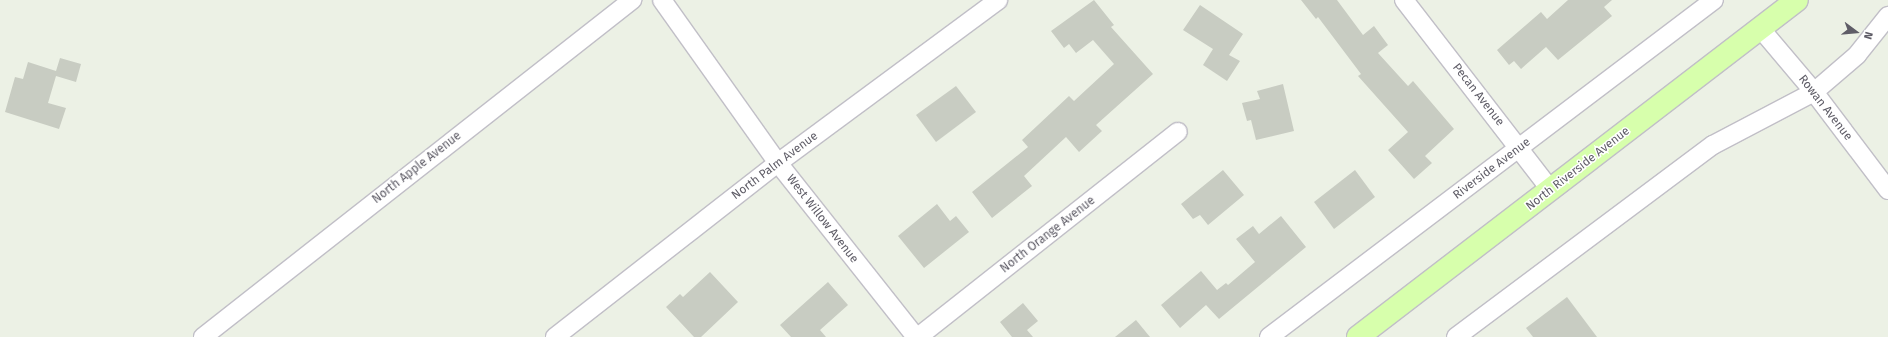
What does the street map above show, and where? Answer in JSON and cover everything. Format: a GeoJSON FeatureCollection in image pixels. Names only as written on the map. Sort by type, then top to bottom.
{"type":"FeatureCollection","features":[{"type":"Feature","properties":{"kind":"main road","name":"North Riverside Avenue"},"geometry":{"type":"LineString","coordinates":[[1358,337],[1797,0]]}},
{"type":"Feature","properties":{"kind":"street","name":"North Apple Avenue"},"geometry":{"type":"LineString","coordinates":[[203,337],[632,0]]}},
{"type":"Feature","properties":{"kind":"street","name":"West Willow Avenue"},"geometry":{"type":"LineString","coordinates":[[662,0],[778,163],[917,337]]}},
{"type":"Feature","properties":{"kind":"street","name":"North Palm Avenue"},"geometry":{"type":"LineString","coordinates":[[555,337],[778,163],[998,0]]}},
{"type":"Feature","properties":{"kind":"street","name":"Pecan Avenue"},"geometry":{"type":"LineString","coordinates":[[1404,0],[1551,190]]}},
{"type":"Feature","properties":{"kind":"street","name":"Riverside Avenue"},"geometry":{"type":"LineString","coordinates":[[1269,337],[1714,0]]}},
{"type":"Feature","properties":{"kind":"street"},"geometry":{"type":"LineString","coordinates":[[1467,334],[1712,145],[1814,92],[1857,55],[1888,16]]}},
{"type":"Feature","properties":{"kind":"street","name":"Rowan Avenue"},"geometry":{"type":"LineString","coordinates":[[1760,28],[1814,92],[1888,190]]}},
{"type":"Feature","properties":{"kind":"street","name":"North Orange Avenue"},"geometry":{"type":"LineString","coordinates":[[917,337],[1178,132]]}},
{"type":"Feature","properties":{"kind":"building"},"geometry":{"type":"Polygon","coordinates":[[[1094,0],[1114,25],[1111,27],[1153,74],[1096,125],[1102,131],[1079,152],[1066,137],[1024,176],[1032,186],[992,218],[972,192],[1028,147],[1022,140],[1069,96],[1074,101],[1114,64],[1093,40],[1076,53],[1069,44],[1064,48],[1051,31],[1094,0]]]}},
{"type":"Feature","properties":{"kind":"building"},"geometry":{"type":"Polygon","coordinates":[[[1301,0],[1337,0],[1363,35],[1374,26],[1388,45],[1378,53],[1408,86],[1413,81],[1454,129],[1425,156],[1432,163],[1414,179],[1388,150],[1408,132],[1358,76],[1361,74],[1318,17],[1316,19],[1301,0]]]}},
{"type":"Feature","properties":{"kind":"building"},"geometry":{"type":"Polygon","coordinates":[[[1568,0],[1612,0],[1604,7],[1612,16],[1558,60],[1546,47],[1521,69],[1514,61],[1509,65],[1497,50],[1541,12],[1547,19],[1568,0]]]}},
{"type":"Feature","properties":{"kind":"building"},"geometry":{"type":"Polygon","coordinates":[[[1200,5],[1243,34],[1229,55],[1240,61],[1227,81],[1203,65],[1213,49],[1183,30],[1200,5]]]}},
{"type":"Feature","properties":{"kind":"building"},"geometry":{"type":"Polygon","coordinates":[[[60,58],[81,64],[76,82],[56,76],[48,103],[66,108],[59,129],[5,112],[15,77],[23,79],[28,62],[56,71],[60,58]]]}},
{"type":"Feature","properties":{"kind":"building"},"geometry":{"type":"Polygon","coordinates":[[[1283,84],[1294,131],[1256,140],[1251,120],[1247,121],[1242,103],[1260,99],[1257,91],[1283,84]]]}},
{"type":"Feature","properties":{"kind":"building"},"geometry":{"type":"Polygon","coordinates":[[[956,86],[976,112],[936,142],[916,115],[956,86]]]}},
{"type":"Feature","properties":{"kind":"building"},"geometry":{"type":"Polygon","coordinates":[[[1223,170],[1244,195],[1208,225],[1200,215],[1193,219],[1181,204],[1223,170]]]}},
{"type":"Feature","properties":{"kind":"building"},"geometry":{"type":"Polygon","coordinates":[[[1355,170],[1375,197],[1334,229],[1314,202],[1355,170]]]}},
{"type":"Feature","properties":{"kind":"building"},"geometry":{"type":"Polygon","coordinates":[[[937,204],[950,221],[956,216],[969,232],[924,268],[898,236],[937,204]]]}},
{"type":"Feature","properties":{"kind":"building"},"geometry":{"type":"Polygon","coordinates":[[[1281,216],[1306,247],[1219,319],[1206,305],[1180,328],[1161,305],[1201,271],[1217,290],[1226,283],[1228,285],[1255,262],[1236,239],[1253,226],[1259,234],[1281,216]]]}},
{"type":"Feature","properties":{"kind":"building"},"geometry":{"type":"Polygon","coordinates":[[[710,272],[738,302],[701,337],[694,337],[666,307],[680,294],[683,297],[710,272]]]}},
{"type":"Feature","properties":{"kind":"building"},"geometry":{"type":"Polygon","coordinates":[[[828,282],[848,305],[820,330],[826,337],[791,337],[780,325],[828,282]]]}},
{"type":"Feature","properties":{"kind":"building"},"geometry":{"type":"Polygon","coordinates":[[[1567,297],[1597,337],[1533,337],[1526,328],[1567,297]]]}},
{"type":"Feature","properties":{"kind":"building"},"geometry":{"type":"Polygon","coordinates":[[[1023,303],[1038,321],[1027,330],[1033,337],[1012,337],[1000,322],[1023,303]]]}},
{"type":"Feature","properties":{"kind":"building"},"geometry":{"type":"Polygon","coordinates":[[[1136,320],[1150,337],[1115,337],[1136,320]]]}}]}
